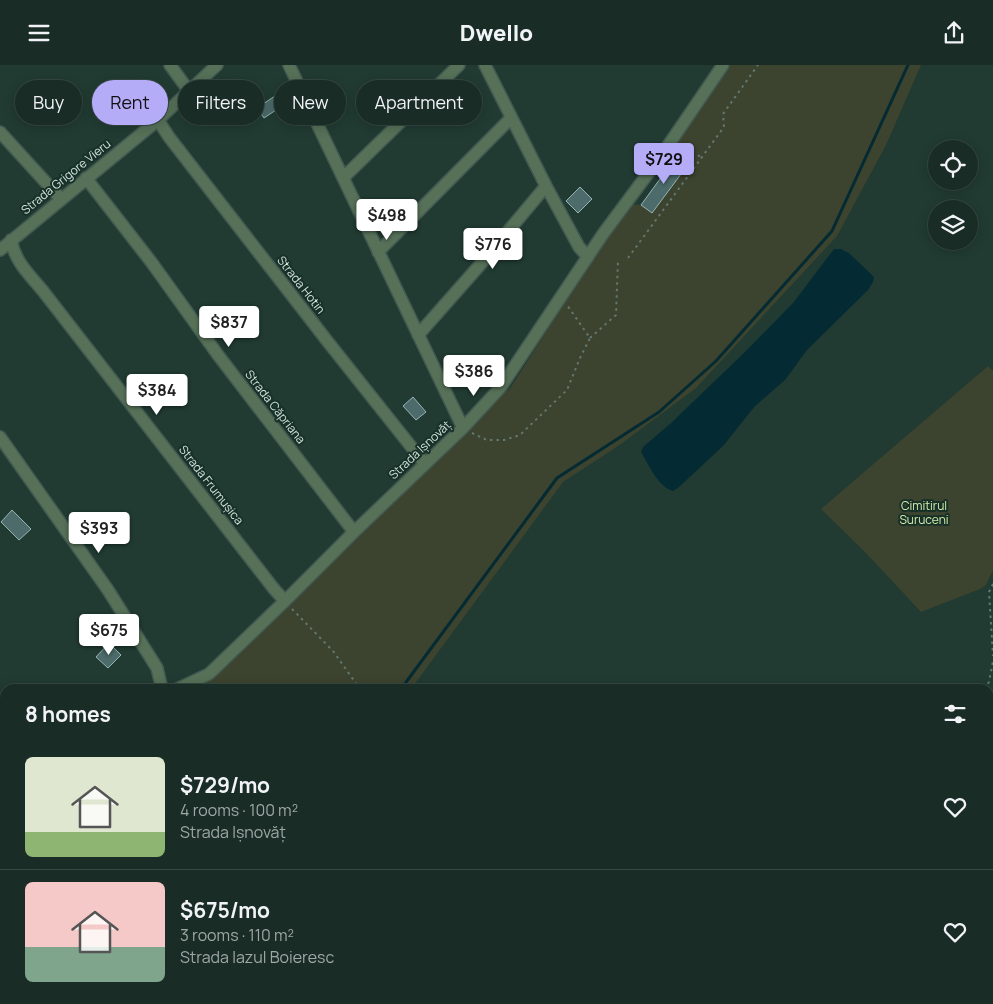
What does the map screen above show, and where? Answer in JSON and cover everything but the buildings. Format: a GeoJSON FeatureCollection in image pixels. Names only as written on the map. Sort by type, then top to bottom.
{"type":"FeatureCollection","features":[{"type":"Feature","properties":{"kind":"street"},"geometry":{"type":"LineString","coordinates":[[170,65],[182,80]]}},
{"type":"Feature","properties":{"kind":"street","name":"Strada Grigore Vieru"},"geometry":{"type":"LineString","coordinates":[[201,80],[217,65]]}},
{"type":"Feature","properties":{"kind":"street"},"geometry":{"type":"LineString","coordinates":[[289,65],[463,428]]}},
{"type":"Feature","properties":{"kind":"street"},"geometry":{"type":"LineString","coordinates":[[344,177],[459,65]]}},
{"type":"Feature","properties":{"kind":"street"},"geometry":{"type":"LineString","coordinates":[[486,65],[546,186],[579,247],[588,257]]}},
{"type":"Feature","properties":{"kind":"street","name":"Strada Ișnovăț"},"geometry":{"type":"LineString","coordinates":[[188,684],[209,674],[463,428],[500,388],[603,234],[661,156],[723,65]]}},
{"type":"Feature","properties":{"kind":"street","name":"Strada Grigore Vieru"},"geometry":{"type":"LineString","coordinates":[[168,111],[178,102]]}},
{"type":"Feature","properties":{"kind":"street"},"geometry":{"type":"LineString","coordinates":[[378,252],[511,118]]}},
{"type":"Feature","properties":{"kind":"street","name":"Strada Grigore Vieru"},"geometry":{"type":"LineString","coordinates":[[0,250],[152,125]]}},
{"type":"Feature","properties":{"kind":"street","name":"Strada Hotin"},"geometry":{"type":"LineString","coordinates":[[161,125],[328,342],[426,464]]}},
{"type":"Feature","properties":{"kind":"street"},"geometry":{"type":"LineString","coordinates":[[0,132],[61,199]]}},
{"type":"Feature","properties":{"kind":"street","name":"Strada Căpriana"},"geometry":{"type":"LineString","coordinates":[[86,178],[152,263],[218,355],[354,532]]}},
{"type":"Feature","properties":{"kind":"street"},"geometry":{"type":"LineString","coordinates":[[418,335],[480,266],[546,186]]}},
{"type":"Feature","properties":{"kind":"street","name":"Strada Frumușica"},"geometry":{"type":"LineString","coordinates":[[11,240],[14,254],[18,261],[285,601]]}},
{"type":"Feature","properties":{"kind":"street"},"geometry":{"type":"LineString","coordinates":[[0,437],[108,590],[157,668],[161,684]]}},
{"type":"Feature","properties":{"kind":"path"},"geometry":{"type":"LineString","coordinates":[[628,258],[724,127],[723,114],[758,65]]}},
{"type":"Feature","properties":{"kind":"path"},"geometry":{"type":"LineString","coordinates":[[661,156],[680,149],[703,157]]}},
{"type":"Feature","properties":{"kind":"path"},"geometry":{"type":"LineString","coordinates":[[463,428],[487,440],[504,440],[520,435],[567,390],[590,338],[616,315],[618,259]]}},
{"type":"Feature","properties":{"kind":"path"},"geometry":{"type":"LineString","coordinates":[[561,298],[590,338]]}},
{"type":"Feature","properties":{"kind":"path"},"geometry":{"type":"LineString","coordinates":[[993,584],[989,592],[993,656]]}},
{"type":"Feature","properties":{"kind":"path"},"geometry":{"type":"LineString","coordinates":[[285,601],[333,651],[356,684]]}},
{"type":"Feature","properties":{"kind":"path"},"geometry":{"type":"LineString","coordinates":[[988,684],[993,661]]}},
{"type":"Feature","properties":{"kind":"green space"},"geometry":{"type":"Polygon","coordinates":[[[731,65],[921,65],[886,145],[837,236],[696,388],[621,444],[563,482],[415,684],[204,684],[282,612],[511,387],[630,204],[641,205],[676,158],[673,150],[731,65]]]}},
{"type":"Feature","properties":{"kind":"green space","name":"Cimitirul Suruceni"},"geometry":{"type":"Polygon","coordinates":[[[988,366],[993,371],[993,570],[986,585],[980,589],[921,612],[865,552],[821,509],[988,366]]]}},
{"type":"Feature","properties":{"kind":"water"},"geometry":{"type":"Polygon","coordinates":[[[834,249],[841,249],[850,254],[874,277],[868,290],[807,350],[785,380],[755,406],[723,446],[679,487],[673,491],[668,489],[658,480],[651,469],[641,452],[643,447],[670,424],[745,352],[793,303],[834,249]]]}},
{"type":"Feature","properties":{"kind":"waterway"},"geometry":{"type":"LineString","coordinates":[[405,684],[557,478],[659,412],[716,361],[832,231],[908,65]]}}]}
